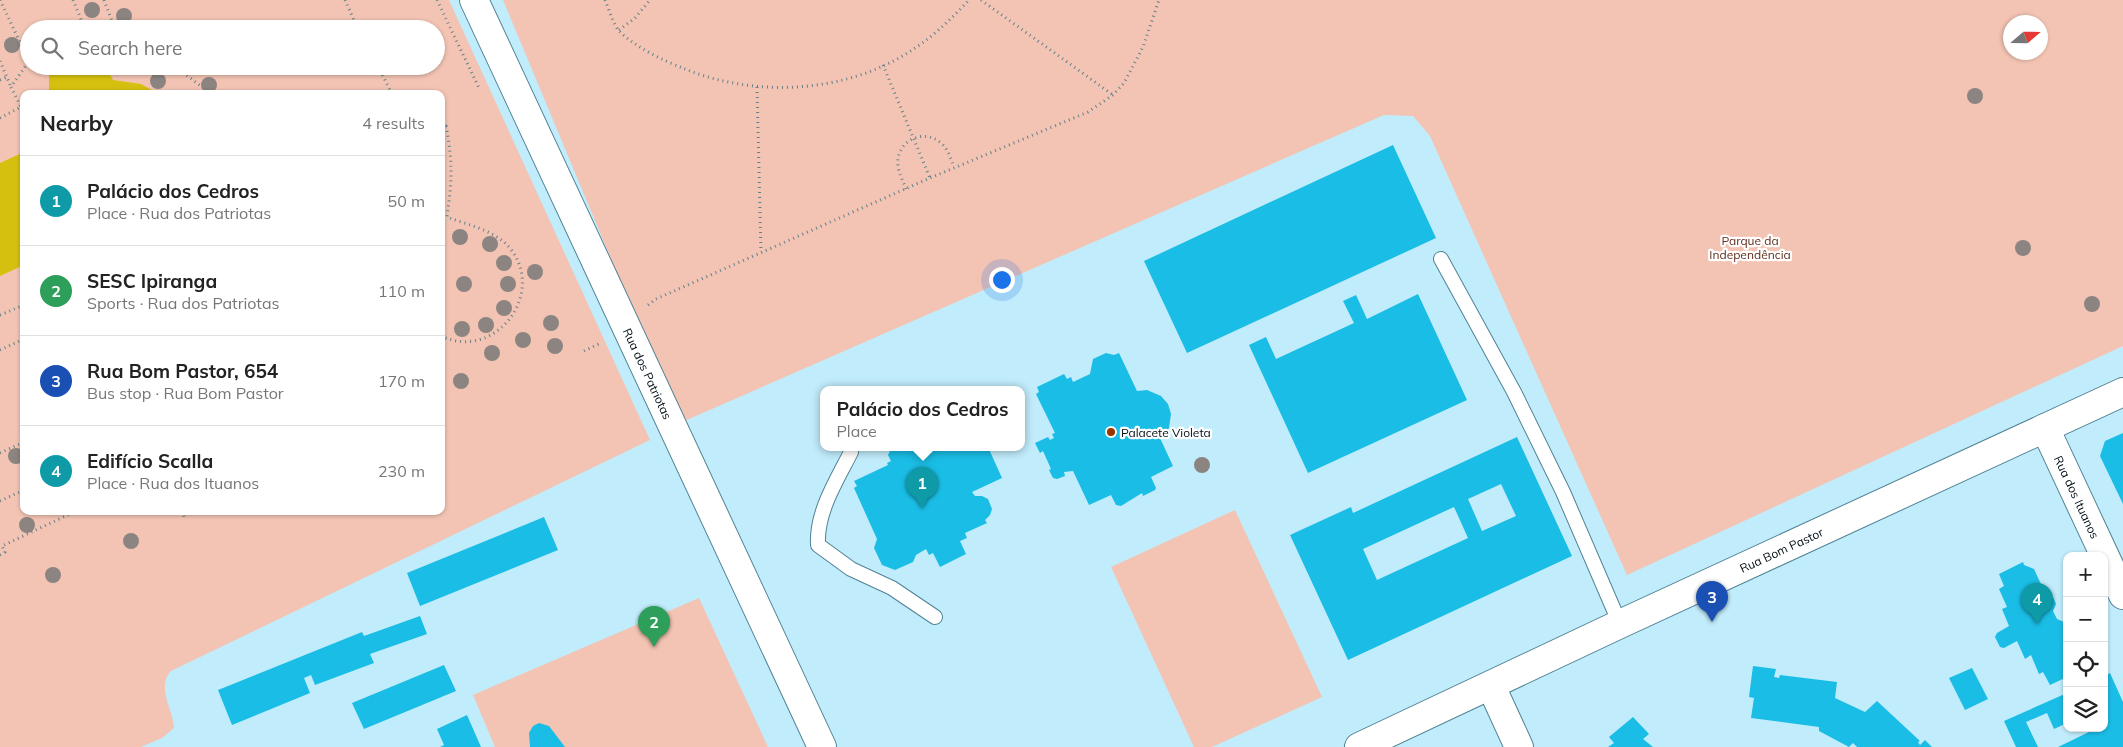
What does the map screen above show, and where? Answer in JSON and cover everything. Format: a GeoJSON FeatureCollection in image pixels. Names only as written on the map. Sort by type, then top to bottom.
{"type":"FeatureCollection","features":[{"type":"Feature","properties":{"kind":"main road","name":"Rua dos Patriotas"},"geometry":{"type":"LineString","coordinates":[[474,0],[822,747]]}},
{"type":"Feature","properties":{"kind":"main road","name":"Rua Bom Pastor"},"geometry":{"type":"LineString","coordinates":[[1359,747],[1620,624],[2123,392]]}},
{"type":"Feature","properties":{"kind":"main road","name":"Rua dos Ituanos"},"geometry":{"type":"LineString","coordinates":[[2045,428],[2123,595]]}},
{"type":"Feature","properties":{"kind":"main road"},"geometry":{"type":"LineString","coordinates":[[1491,686],[1519,747]]}},
{"type":"Feature","properties":{"kind":"lane"},"geometry":{"type":"LineString","coordinates":[[1441,259],[1514,392],[1555,475],[1620,624]]}},
{"type":"Feature","properties":{"kind":"lane"},"geometry":{"type":"LineString","coordinates":[[851,452],[817,530],[818,545],[851,569],[892,588],[935,617]]}},
{"type":"Feature","properties":{"kind":"path"},"geometry":{"type":"LineString","coordinates":[[0,0],[20,42]]}},
{"type":"Feature","properties":{"kind":"path"},"geometry":{"type":"LineString","coordinates":[[73,0],[81,20]]}},
{"type":"Feature","properties":{"kind":"path"},"geometry":{"type":"LineString","coordinates":[[104,0],[113,20]]}},
{"type":"Feature","properties":{"kind":"path"},"geometry":{"type":"LineString","coordinates":[[345,0],[354,20]]}},
{"type":"Feature","properties":{"kind":"path"},"geometry":{"type":"LineString","coordinates":[[605,0],[619,30],[643,48],[670,63],[698,75],[727,83],[757,88],[800,88],[834,82],[883,65],[917,47],[947,23],[969,0]]}},
{"type":"Feature","properties":{"kind":"path"},"geometry":{"type":"LineString","coordinates":[[619,30],[635,18],[650,0]]}},
{"type":"Feature","properties":{"kind":"path"},"geometry":{"type":"LineString","coordinates":[[981,0],[1113,95]]}},
{"type":"Feature","properties":{"kind":"path"},"geometry":{"type":"LineString","coordinates":[[624,322],[656,299],[954,167],[1088,112],[1113,95],[1124,83],[1143,47],[1159,0]]}},
{"type":"Feature","properties":{"kind":"path"},"geometry":{"type":"LineString","coordinates":[[0,60],[20,105]]}},
{"type":"Feature","properties":{"kind":"path"},"geometry":{"type":"LineString","coordinates":[[883,65],[930,178]]}},
{"type":"Feature","properties":{"kind":"path"},"geometry":{"type":"LineString","coordinates":[[11,87],[20,74]]}},
{"type":"Feature","properties":{"kind":"path"},"geometry":{"type":"LineString","coordinates":[[187,75],[206,90]]}},
{"type":"Feature","properties":{"kind":"path"},"geometry":{"type":"LineString","coordinates":[[382,75],[390,90]]}},
{"type":"Feature","properties":{"kind":"path"},"geometry":{"type":"LineString","coordinates":[[0,80],[7,77]]}},
{"type":"Feature","properties":{"kind":"path"},"geometry":{"type":"LineString","coordinates":[[757,88],[761,252]]}},
{"type":"Feature","properties":{"kind":"path"},"geometry":{"type":"LineString","coordinates":[[0,118],[20,108]]}},
{"type":"Feature","properties":{"kind":"path"},"geometry":{"type":"LineString","coordinates":[[445,126],[452,155],[451,189],[447,217],[495,235],[509,247],[519,264],[522,282],[520,300],[512,317],[499,330],[482,339],[464,341],[445,337]]}},
{"type":"Feature","properties":{"kind":"path"},"geometry":{"type":"LineString","coordinates":[[906,188],[898,166],[898,157],[901,149],[914,138],[924,136],[941,142],[946,148],[954,167]]}},
{"type":"Feature","properties":{"kind":"path"},"geometry":{"type":"LineString","coordinates":[[0,315],[20,306]]}},
{"type":"Feature","properties":{"kind":"path"},"geometry":{"type":"LineString","coordinates":[[0,350],[20,342]]}},
{"type":"Feature","properties":{"kind":"path"},"geometry":{"type":"LineString","coordinates":[[584,351],[599,344]]}},
{"type":"Feature","properties":{"kind":"path"},"geometry":{"type":"LineString","coordinates":[[0,453],[20,444]]}},
{"type":"Feature","properties":{"kind":"path"},"geometry":{"type":"LineString","coordinates":[[0,501],[20,492]]}},
{"type":"Feature","properties":{"kind":"path"},"geometry":{"type":"LineString","coordinates":[[0,555],[5,552],[2,546],[68,515]]}},
{"type":"Feature","properties":{"kind":"path"},"geometry":{"type":"LineString","coordinates":[[184,515],[185,519]]}},
{"type":"Feature","properties":{"kind":"green space"},"geometry":{"type":"Polygon","coordinates":[[[0,0],[449,0],[650,440],[171,671],[167,677],[165,691],[174,728],[162,738],[141,747],[0,747],[0,0]]]}},
{"type":"Feature","properties":{"kind":"green space","name":"Parque da Independência"},"geometry":{"type":"Polygon","coordinates":[[[503,0],[2123,0],[2123,346],[1627,575],[1430,136],[1413,116],[1384,115],[682,422],[646,343],[503,0]]]}},
{"type":"Feature","properties":{"kind":"green space"},"geometry":{"type":"Polygon","coordinates":[[[1235,510],[1322,697],[1212,747],[1194,747],[1111,567],[1235,510]]]}},
{"type":"Feature","properties":{"kind":"green space"},"geometry":{"type":"Polygon","coordinates":[[[699,598],[768,747],[495,747],[473,695],[699,598]]]}},
{"type":"Feature","properties":{"kind":"shaded area"},"geometry":{"type":"Polygon","coordinates":[[[110,75],[113,80],[141,84],[152,90],[49,90],[49,76],[110,75]]]}},
{"type":"Feature","properties":{"kind":"shaded area"},"geometry":{"type":"Polygon","coordinates":[[[20,154],[20,267],[0,276],[0,163],[20,154]]]}},
{"type":"Feature","properties":{"kind":"building"},"geometry":{"type":"Polygon","coordinates":[[[1393,145],[1436,238],[1187,353],[1144,261],[1393,145]]]}},
{"type":"Feature","properties":{"kind":"building"},"geometry":{"type":"Polygon","coordinates":[[[1418,294],[1467,400],[1308,473],[1249,345],[1266,337],[1276,359],[1354,323],[1343,301],[1356,295],[1367,319],[1418,294]]]}},
{"type":"Feature","properties":{"kind":"building"},"geometry":{"type":"Polygon","coordinates":[[[1106,353],[1114,355],[1119,353],[1137,391],[1147,390],[1161,396],[1168,404],[1171,414],[1169,428],[1160,438],[1173,466],[1151,477],[1156,488],[1155,490],[1143,496],[1142,493],[1121,506],[1116,505],[1111,495],[1089,505],[1073,471],[1064,472],[1065,476],[1057,479],[1053,478],[1043,451],[1040,453],[1035,443],[1048,437],[1050,440],[1054,438],[1052,434],[1055,433],[1036,394],[1039,392],[1037,387],[1064,374],[1067,379],[1071,377],[1073,382],[1090,374],[1093,359],[1106,353]]]}},
{"type":"Feature","properties":{"kind":"building"},"geometry":{"type":"Polygon","coordinates":[[[2123,433],[2123,504],[2100,456],[2105,441],[2123,433]]]}},
{"type":"Feature","properties":{"kind":"building"},"geometry":{"type":"Polygon","coordinates":[[[1517,437],[1572,556],[1348,660],[1290,535],[1351,507],[1353,513],[1517,437]],[[1501,484],[1468,499],[1482,531],[1516,516],[1501,484]],[[1454,507],[1363,549],[1377,580],[1468,538],[1454,507]]]}},
{"type":"Feature","properties":{"kind":"building"},"geometry":{"type":"Polygon","coordinates":[[[890,451],[990,451],[1002,478],[972,492],[975,496],[982,496],[988,499],[992,509],[990,515],[985,520],[987,523],[965,533],[967,538],[960,541],[966,554],[940,567],[933,553],[929,555],[926,549],[916,555],[913,562],[895,570],[882,565],[874,548],[877,539],[854,488],[857,486],[854,481],[888,465],[887,463],[891,461],[888,455],[890,451]]]}},
{"type":"Feature","properties":{"kind":"building"},"geometry":{"type":"Polygon","coordinates":[[[544,517],[558,550],[420,606],[407,573],[544,517]]]}},
{"type":"Feature","properties":{"kind":"building"},"geometry":{"type":"Polygon","coordinates":[[[2023,562],[2024,565],[2034,569],[2045,593],[2053,597],[2056,604],[2053,611],[2057,619],[2063,622],[2063,679],[2050,685],[2043,672],[2039,674],[2031,655],[2025,659],[2017,641],[2004,648],[2000,647],[1995,637],[1997,633],[2009,626],[2002,609],[2007,607],[1999,589],[2004,586],[1999,574],[2023,562]]]}},
{"type":"Feature","properties":{"kind":"building"},"geometry":{"type":"Polygon","coordinates":[[[420,616],[427,634],[370,654],[374,663],[315,685],[311,675],[304,678],[310,693],[232,725],[218,690],[362,632],[364,636],[420,616]]]}},
{"type":"Feature","properties":{"kind":"building"},"geometry":{"type":"Polygon","coordinates":[[[444,665],[456,691],[364,729],[352,703],[444,665]]]}},
{"type":"Feature","properties":{"kind":"building"},"geometry":{"type":"Polygon","coordinates":[[[1753,666],[1776,669],[1774,677],[1779,678],[1780,675],[1837,682],[1835,698],[1865,712],[1877,701],[1920,741],[1918,742],[1920,745],[1925,740],[1932,747],[1857,747],[1853,743],[1849,747],[1819,731],[1819,727],[1751,718],[1754,698],[1749,697],[1753,666]]]}},
{"type":"Feature","properties":{"kind":"building"},"geometry":{"type":"Polygon","coordinates":[[[1972,668],[1988,699],[1965,710],[1949,678],[1972,668]]]}},
{"type":"Feature","properties":{"kind":"building"},"geometry":{"type":"Polygon","coordinates":[[[2110,673],[2123,702],[2123,747],[2058,747],[2089,732],[2108,732],[2108,674],[2110,673]]]}},
{"type":"Feature","properties":{"kind":"building"},"geometry":{"type":"Polygon","coordinates":[[[2063,695],[2063,725],[2054,729],[2047,713],[2026,722],[2038,747],[2016,747],[2004,721],[2063,695]]]}},
{"type":"Feature","properties":{"kind":"building"},"geometry":{"type":"Polygon","coordinates":[[[467,715],[481,747],[440,747],[444,745],[437,729],[467,715]]]}},
{"type":"Feature","properties":{"kind":"building"},"geometry":{"type":"Polygon","coordinates":[[[1633,717],[1649,734],[1643,739],[1653,747],[1608,747],[1614,743],[1609,737],[1633,717]]]}},
{"type":"Feature","properties":{"kind":"building"},"geometry":{"type":"Polygon","coordinates":[[[539,723],[549,726],[565,747],[530,747],[529,733],[533,726],[539,723]]]}},
{"type":"Feature","properties":{"kind":"place","name":"Palacete Violeta"},"geometry":{"type":"Point","coordinates":[1111,432]}},
{"type":"Feature","properties":{"kind":"place","name":"Palácio dos Cedros"},"geometry":{"type":"Point","coordinates":[922,508]}},
{"type":"Feature","properties":{"kind":"place","name":"Rua Bom Pastor, 654"},"geometry":{"type":"Point","coordinates":[1712,622]}},
{"type":"Feature","properties":{"kind":"place","name":"Edifício Scalla"},"geometry":{"type":"Point","coordinates":[2037,624]}},
{"type":"Feature","properties":{"kind":"place","name":"SESC Ipiranga"},"geometry":{"type":"Point","coordinates":[654,647]}}]}
